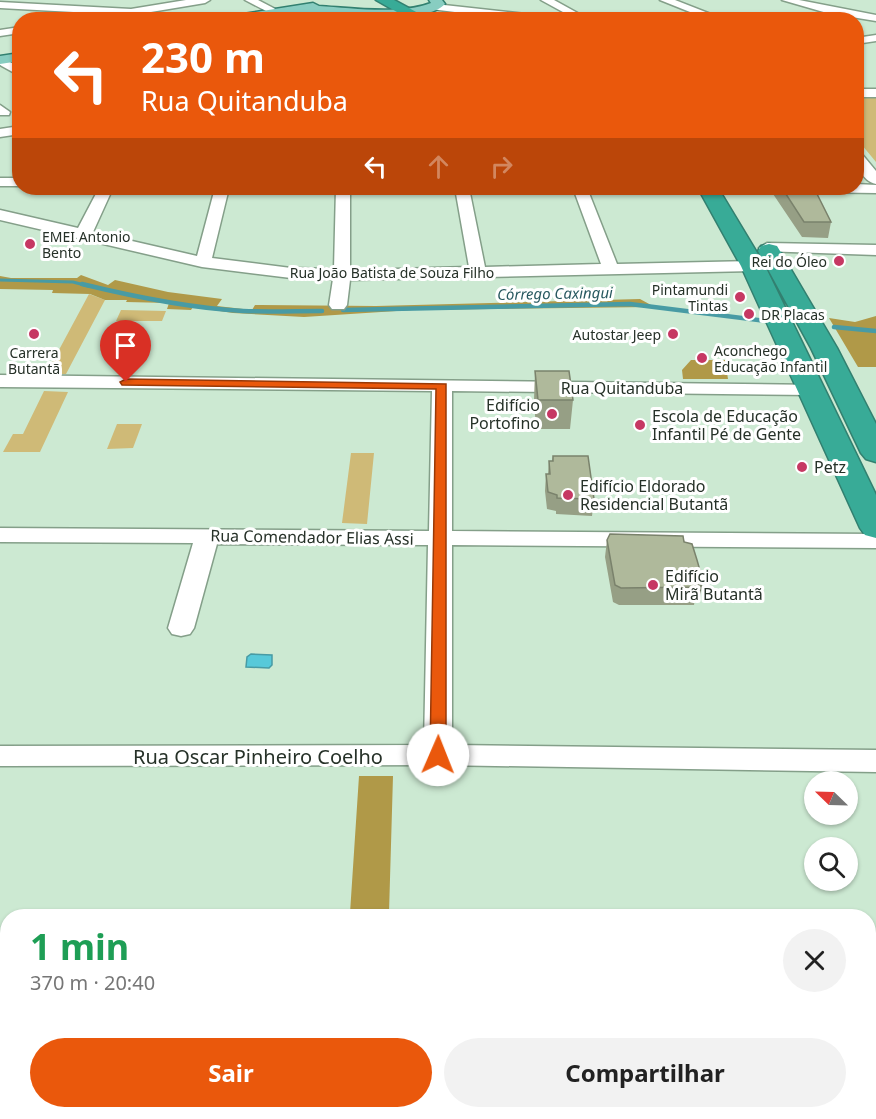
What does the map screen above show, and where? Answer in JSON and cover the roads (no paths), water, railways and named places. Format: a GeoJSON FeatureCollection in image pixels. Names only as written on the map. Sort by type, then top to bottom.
{"type":"FeatureCollection","features":[{"type":"Feature","properties":{"kind":"highway"},"geometry":{"type":"LineString","coordinates":[[383,0],[428,9]]}},
{"type":"Feature","properties":{"kind":"highway"},"geometry":{"type":"LineString","coordinates":[[713,195],[824,348],[876,453]]}},
{"type":"Feature","properties":{"kind":"highway"},"geometry":{"type":"LineString","coordinates":[[755,227],[760,257],[812,389],[876,528]]}},
{"type":"Feature","properties":{"kind":"main road"},"geometry":{"type":"LineString","coordinates":[[276,12],[349,3],[342,6],[367,5],[428,9]]}},
{"type":"Feature","properties":{"kind":"main road"},"geometry":{"type":"LineString","coordinates":[[294,9],[367,5]]}},
{"type":"Feature","properties":{"kind":"street"},"geometry":{"type":"LineString","coordinates":[[0,5],[129,12],[205,0]]}},
{"type":"Feature","properties":{"kind":"street"},"geometry":{"type":"LineString","coordinates":[[249,0],[276,12]]}},
{"type":"Feature","properties":{"kind":"street"},"geometry":{"type":"LineString","coordinates":[[428,9],[479,0]]}},
{"type":"Feature","properties":{"kind":"street"},"geometry":{"type":"LineString","coordinates":[[546,0],[569,12]]}},
{"type":"Feature","properties":{"kind":"street"},"geometry":{"type":"LineString","coordinates":[[665,0],[699,12]]}},
{"type":"Feature","properties":{"kind":"street"},"geometry":{"type":"LineString","coordinates":[[787,0],[839,12]]}},
{"type":"Feature","properties":{"kind":"street"},"geometry":{"type":"LineString","coordinates":[[428,9],[488,12]]}},
{"type":"Feature","properties":{"kind":"street"},"geometry":{"type":"LineString","coordinates":[[864,166],[876,180]]}},
{"type":"Feature","properties":{"kind":"street"},"geometry":{"type":"LineString","coordinates":[[83,235],[103,195]]}},
{"type":"Feature","properties":{"kind":"street"},"geometry":{"type":"LineString","coordinates":[[202,262],[207,252],[220,195]]}},
{"type":"Feature","properties":{"kind":"street"},"geometry":{"type":"LineString","coordinates":[[338,305],[342,275],[343,195]]}},
{"type":"Feature","properties":{"kind":"street"},"geometry":{"type":"LineString","coordinates":[[463,195],[478,273]]}},
{"type":"Feature","properties":{"kind":"street"},"geometry":{"type":"LineString","coordinates":[[583,195],[611,269]]}},
{"type":"Feature","properties":{"kind":"street","name":"Rua João Batista de Souza Filho"},"geometry":{"type":"LineString","coordinates":[[0,215],[202,262],[272,271],[342,275],[611,269],[876,250]]}},
{"type":"Feature","properties":{"kind":"street","name":"Rua Quitanduba"},"geometry":{"type":"LineString","coordinates":[[0,381],[812,389]]}},
{"type":"Feature","properties":{"kind":"street"},"geometry":{"type":"LineString","coordinates":[[438,755],[442,386]]}},
{"type":"Feature","properties":{"kind":"street"},"geometry":{"type":"LineString","coordinates":[[181,628],[207,536]]}},
{"type":"Feature","properties":{"kind":"street","name":"Rua Comendador Elias Assi"},"geometry":{"type":"LineString","coordinates":[[3,542],[207,536],[876,541]]}},
{"type":"Feature","properties":{"kind":"street","name":"Rua Oscar Pinheiro Coelho"},"geometry":{"type":"LineString","coordinates":[[0,756],[438,755],[876,761]]}},
{"type":"Feature","properties":{"kind":"water"},"geometry":{"type":"Polygon","coordinates":[[[251,654],[272,655],[272,665],[269,668],[246,667],[247,657],[251,654]]]}},
{"type":"Feature","properties":{"kind":"waterway","name":"Córrego Caxingui"},"geometry":{"type":"LineString","coordinates":[[0,280],[73,282],[88,286]]}},
{"type":"Feature","properties":{"kind":"waterway","name":"Córrego Caxingui"},"geometry":{"type":"LineString","coordinates":[[82,284],[182,305],[243,311],[322,311]]}},
{"type":"Feature","properties":{"kind":"waterway","name":"Córrego Caxingui"},"geometry":{"type":"LineString","coordinates":[[343,310],[630,304],[766,321]]}},
{"type":"Feature","properties":{"kind":"waterway","name":"Córrego Caxingui"},"geometry":{"type":"LineString","coordinates":[[834,327],[876,331]]}},
{"type":"Feature","properties":{"kind":"place","name":"EMEI Antonio Bento"},"geometry":{"type":"Point","coordinates":[30,244]}},
{"type":"Feature","properties":{"kind":"place","name":"Rei do Óleo"},"geometry":{"type":"Point","coordinates":[839,261]}},
{"type":"Feature","properties":{"kind":"place","name":"Pintamundi Tintas"},"geometry":{"type":"Point","coordinates":[740,297]}},
{"type":"Feature","properties":{"kind":"place","name":"DR Placas"},"geometry":{"type":"Point","coordinates":[749,314]}},
{"type":"Feature","properties":{"kind":"place","name":"Carrera Butantã"},"geometry":{"type":"Point","coordinates":[34,334]}},
{"type":"Feature","properties":{"kind":"place","name":"Autostar Jeep"},"geometry":{"type":"Point","coordinates":[673,334]}},
{"type":"Feature","properties":{"kind":"place","name":"Aconchego Educação Infantil"},"geometry":{"type":"Point","coordinates":[702,358]}},
{"type":"Feature","properties":{"kind":"place","name":"Edifício Portofino"},"geometry":{"type":"Point","coordinates":[552,414]}},
{"type":"Feature","properties":{"kind":"place","name":"Escola de Educação Infantil Pé de Gente"},"geometry":{"type":"Point","coordinates":[640,425]}},
{"type":"Feature","properties":{"kind":"place","name":"Petz"},"geometry":{"type":"Point","coordinates":[802,467]}},
{"type":"Feature","properties":{"kind":"place","name":"Edifício Eldorado Residencial Butantã"},"geometry":{"type":"Point","coordinates":[568,495]}},
{"type":"Feature","properties":{"kind":"place","name":"Edifício Mirã Butantã"},"geometry":{"type":"Point","coordinates":[653,585]}}]}
